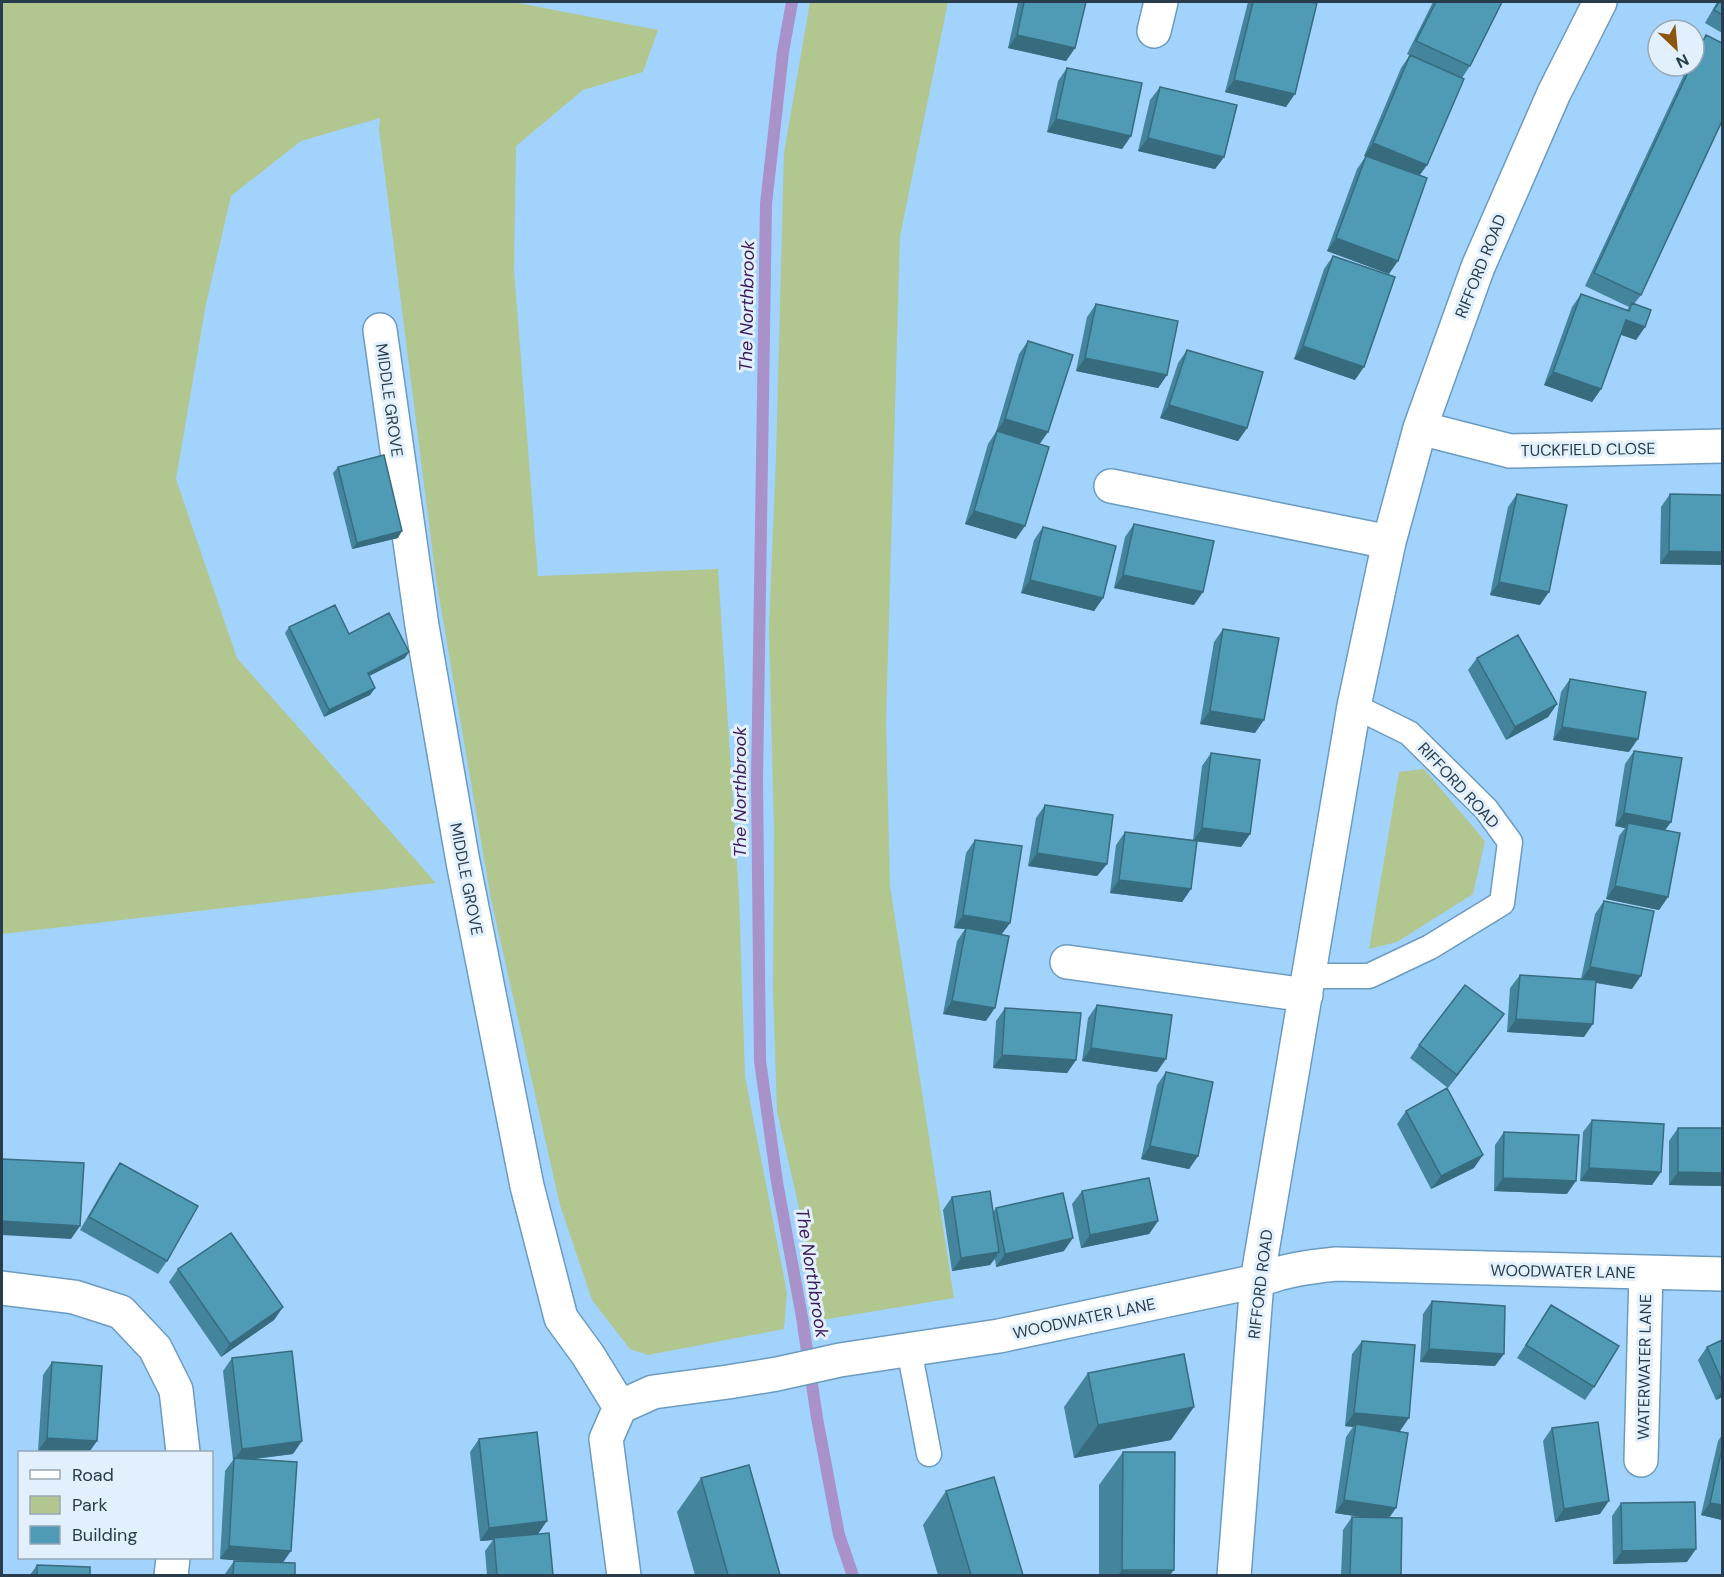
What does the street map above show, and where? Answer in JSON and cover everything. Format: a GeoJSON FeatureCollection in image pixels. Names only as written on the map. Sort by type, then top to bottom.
{"type":"FeatureCollection","features":[{"type":"Feature","properties":{"kind":"street","name":"RIFFORD ROAD"},"geometry":{"type":"LineString","coordinates":[[1234,1575],[1257,1281],[1354,706],[1389,542],[1420,428],[1478,267],[1554,93],[1600,2]]}},
{"type":"Feature","properties":{"kind":"street","name":"MIDDLE GROVE"},"geometry":{"type":"LineString","coordinates":[[380,330],[424,638],[463,862],[527,1186],[561,1318],[588,1355],[620,1407]]}},
{"type":"Feature","properties":{"kind":"street","name":"TUCKFIELD CLOSE"},"geometry":{"type":"LineString","coordinates":[[1420,428],[1510,451],[1722,446]]}},
{"type":"Feature","properties":{"kind":"street"},"geometry":{"type":"LineString","coordinates":[[1111,486],[1389,542]]}},
{"type":"Feature","properties":{"kind":"street","name":"RIFFORD ROAD"},"geometry":{"type":"LineString","coordinates":[[1066,962],[1307,986]]}},
{"type":"Feature","properties":{"kind":"street","name":"WOODWATER LANE"},"geometry":{"type":"LineString","coordinates":[[620,1407],[653,1392],[777,1374],[909,1349],[999,1336],[1257,1281],[1301,1267],[1336,1264],[1722,1274]]}},
{"type":"Feature","properties":{"kind":"street","name":"WATERWATER LANE"},"geometry":{"type":"LineString","coordinates":[[1641,1460],[1646,1273]]}},
{"type":"Feature","properties":{"kind":"street"},"geometry":{"type":"LineString","coordinates":[[2,1288],[74,1297],[121,1312],[155,1348],[176,1390],[183,1451]]}},
{"type":"Feature","properties":{"kind":"street"},"geometry":{"type":"LineString","coordinates":[[620,1407],[606,1439],[624,1575]]}},
{"type":"Feature","properties":{"kind":"street"},"geometry":{"type":"LineString","coordinates":[[171,1575],[173,1559]]}},
{"type":"Feature","properties":{"kind":"lane","name":"RIFFORD ROAD"},"geometry":{"type":"LineString","coordinates":[[1307,986],[1369,976],[1430,947],[1502,903],[1510,842],[1486,809],[1409,733],[1354,706]]}},
{"type":"Feature","properties":{"kind":"lane"},"geometry":{"type":"LineString","coordinates":[[909,1349],[929,1454]]}},
{"type":"Feature","properties":{"kind":"green space"},"geometry":{"type":"Polygon","coordinates":[[[2,2],[513,2],[658,30],[643,72],[583,90],[516,146],[514,270],[538,576],[718,569],[739,894],[745,1076],[787,1293],[784,1329],[648,1355],[630,1349],[592,1300],[560,1205],[491,899],[436,579],[379,129],[380,118],[301,141],[231,196],[206,304],[176,479],[237,658],[436,883],[2,934],[2,2]]]}},
{"type":"Feature","properties":{"kind":"green space"},"geometry":{"type":"Polygon","coordinates":[[[810,2],[948,2],[900,236],[886,721],[890,886],[954,1298],[821,1320],[777,1111],[773,992],[774,830],[769,628],[784,153],[810,2]]]}},
{"type":"Feature","properties":{"kind":"green space"},"geometry":{"type":"Polygon","coordinates":[[[1424,769],[1485,841],[1473,894],[1397,942],[1369,949],[1399,772],[1424,769]]]}},
{"type":"Feature","properties":{"kind":"building"},"geometry":{"type":"Polygon","coordinates":[[[1024,2],[1086,2],[1075,48],[1017,35],[1024,2]]]}},
{"type":"Feature","properties":{"kind":"building"},"geometry":{"type":"Polygon","coordinates":[[[1253,2],[1317,3],[1295,94],[1234,80],[1253,2]]]}},
{"type":"Feature","properties":{"kind":"building"},"geometry":{"type":"Polygon","coordinates":[[[1436,2],[1502,2],[1470,66],[1416,41],[1436,2]]]}},
{"type":"Feature","properties":{"kind":"building"},"geometry":{"type":"Polygon","coordinates":[[[1719,2],[1722,2],[1722,15],[1714,10],[1719,2]]]}},
{"type":"Feature","properties":{"kind":"building"},"geometry":{"type":"Polygon","coordinates":[[[1706,35],[1722,43],[1722,121],[1641,295],[1594,273],[1685,78],[1706,78],[1706,35]]]}},
{"type":"Feature","properties":{"kind":"building"},"geometry":{"type":"Polygon","coordinates":[[[1410,55],[1464,79],[1427,165],[1373,143],[1410,55]]]}},
{"type":"Feature","properties":{"kind":"building"},"geometry":{"type":"Polygon","coordinates":[[[1067,68],[1142,83],[1131,136],[1056,119],[1067,68]]]}},
{"type":"Feature","properties":{"kind":"building"},"geometry":{"type":"Polygon","coordinates":[[[1160,87],[1237,105],[1224,157],[1148,138],[1160,87]]]}},
{"type":"Feature","properties":{"kind":"building"},"geometry":{"type":"Polygon","coordinates":[[[1366,156],[1427,178],[1398,261],[1336,238],[1366,156]]]}},
{"type":"Feature","properties":{"kind":"building"},"geometry":{"type":"Polygon","coordinates":[[[1333,256],[1395,277],[1364,367],[1303,346],[1333,256]]]}},
{"type":"Feature","properties":{"kind":"building"},"geometry":{"type":"Polygon","coordinates":[[[1581,294],[1629,311],[1632,303],[1651,310],[1645,327],[1626,320],[1601,389],[1553,372],[1581,294]]]}},
{"type":"Feature","properties":{"kind":"building"},"geometry":{"type":"Polygon","coordinates":[[[1096,304],[1178,321],[1167,375],[1085,358],[1096,304]]]}},
{"type":"Feature","properties":{"kind":"building"},"geometry":{"type":"Polygon","coordinates":[[[1028,341],[1073,355],[1048,432],[1005,419],[1028,341]]]}},
{"type":"Feature","properties":{"kind":"building"},"geometry":{"type":"Polygon","coordinates":[[[1187,350],[1263,372],[1247,428],[1169,405],[1187,350]]]}},
{"type":"Feature","properties":{"kind":"building"},"geometry":{"type":"Polygon","coordinates":[[[997,431],[1049,447],[1025,526],[974,511],[997,431]]]}},
{"type":"Feature","properties":{"kind":"building"},"geometry":{"type":"Polygon","coordinates":[[[384,455],[402,531],[357,543],[338,467],[384,455]]]}},
{"type":"Feature","properties":{"kind":"building"},"geometry":{"type":"Polygon","coordinates":[[[1517,494],[1567,505],[1549,592],[1499,582],[1517,494]]]}},
{"type":"Feature","properties":{"kind":"building"},"geometry":{"type":"Polygon","coordinates":[[[1670,494],[1722,495],[1722,552],[1669,551],[1670,494]]]}},
{"type":"Feature","properties":{"kind":"building"},"geometry":{"type":"Polygon","coordinates":[[[1134,524],[1214,541],[1203,592],[1123,575],[1134,524]]]}},
{"type":"Feature","properties":{"kind":"building"},"geometry":{"type":"Polygon","coordinates":[[[1043,527],[1116,546],[1103,598],[1030,580],[1043,527]]]}},
{"type":"Feature","properties":{"kind":"building"},"geometry":{"type":"Polygon","coordinates":[[[335,605],[349,634],[389,613],[409,652],[368,673],[375,688],[329,710],[289,627],[335,605]]]}},
{"type":"Feature","properties":{"kind":"building"},"geometry":{"type":"Polygon","coordinates":[[[1223,629],[1279,638],[1264,720],[1210,711],[1223,629]]]}},
{"type":"Feature","properties":{"kind":"building"},"geometry":{"type":"Polygon","coordinates":[[[1518,635],[1557,704],[1515,727],[1477,658],[1518,635]]]}},
{"type":"Feature","properties":{"kind":"building"},"geometry":{"type":"Polygon","coordinates":[[[1570,679],[1646,692],[1638,739],[1562,727],[1570,679]]]}},
{"type":"Feature","properties":{"kind":"building"},"geometry":{"type":"Polygon","coordinates":[[[1634,751],[1682,758],[1671,822],[1624,813],[1634,751]]]}},
{"type":"Feature","properties":{"kind":"building"},"geometry":{"type":"Polygon","coordinates":[[[1211,753],[1260,760],[1250,834],[1202,828],[1211,753]]]}},
{"type":"Feature","properties":{"kind":"building"},"geometry":{"type":"Polygon","coordinates":[[[1045,805],[1113,815],[1107,864],[1037,853],[1045,805]]]}},
{"type":"Feature","properties":{"kind":"building"},"geometry":{"type":"Polygon","coordinates":[[[1628,823],[1680,833],[1668,897],[1615,886],[1628,823]]]}},
{"type":"Feature","properties":{"kind":"building"},"geometry":{"type":"Polygon","coordinates":[[[1125,832],[1197,841],[1191,889],[1119,880],[1125,832]]]}},
{"type":"Feature","properties":{"kind":"building"},"geometry":{"type":"Polygon","coordinates":[[[975,840],[1022,846],[1010,923],[963,915],[975,840]]]}},
{"type":"Feature","properties":{"kind":"building"},"geometry":{"type":"Polygon","coordinates":[[[1604,901],[1654,911],[1641,976],[1590,967],[1604,901]]]}},
{"type":"Feature","properties":{"kind":"building"},"geometry":{"type":"Polygon","coordinates":[[[966,928],[1009,936],[995,1008],[952,1001],[966,928]]]}},
{"type":"Feature","properties":{"kind":"building"},"geometry":{"type":"Polygon","coordinates":[[[1520,975],[1596,980],[1593,1024],[1516,1019],[1520,975]]]}},
{"type":"Feature","properties":{"kind":"building"},"geometry":{"type":"Polygon","coordinates":[[[1465,985],[1504,1014],[1457,1075],[1419,1045],[1465,985]]]}},
{"type":"Feature","properties":{"kind":"building"},"geometry":{"type":"Polygon","coordinates":[[[1097,1005],[1172,1015],[1166,1059],[1091,1048],[1097,1005]]]}},
{"type":"Feature","properties":{"kind":"building"},"geometry":{"type":"Polygon","coordinates":[[[1005,1008],[1081,1013],[1076,1060],[1002,1055],[1005,1008]]]}},
{"type":"Feature","properties":{"kind":"building"},"geometry":{"type":"Polygon","coordinates":[[[1166,1072],[1213,1082],[1198,1156],[1150,1146],[1166,1072]]]}},
{"type":"Feature","properties":{"kind":"building"},"geometry":{"type":"Polygon","coordinates":[[[1447,1088],[1483,1155],[1441,1176],[1406,1111],[1447,1088]]]}},
{"type":"Feature","properties":{"kind":"building"},"geometry":{"type":"Polygon","coordinates":[[[1592,1120],[1664,1124],[1661,1172],[1589,1168],[1592,1120]]]}},
{"type":"Feature","properties":{"kind":"building"},"geometry":{"type":"Polygon","coordinates":[[[1678,1128],[1722,1128],[1722,1173],[1678,1172],[1678,1128]]]}},
{"type":"Feature","properties":{"kind":"building"},"geometry":{"type":"Polygon","coordinates":[[[1504,1132],[1579,1135],[1576,1181],[1503,1178],[1504,1132]]]}},
{"type":"Feature","properties":{"kind":"building"},"geometry":{"type":"Polygon","coordinates":[[[2,1159],[84,1163],[80,1226],[2,1221],[2,1159]]]}},
{"type":"Feature","properties":{"kind":"building"},"geometry":{"type":"Polygon","coordinates":[[[120,1163],[198,1206],[167,1261],[89,1217],[120,1163]]]}},
{"type":"Feature","properties":{"kind":"building"},"geometry":{"type":"Polygon","coordinates":[[[1149,1178],[1158,1221],[1090,1235],[1082,1191],[1149,1178]]]}},
{"type":"Feature","properties":{"kind":"building"},"geometry":{"type":"Polygon","coordinates":[[[990,1191],[999,1252],[961,1258],[952,1197],[990,1191]]]}},
{"type":"Feature","properties":{"kind":"building"},"geometry":{"type":"Polygon","coordinates":[[[1063,1193],[1073,1238],[1005,1254],[996,1208],[1063,1193]]]}},
{"type":"Feature","properties":{"kind":"building"},"geometry":{"type":"Polygon","coordinates":[[[231,1233],[283,1307],[230,1344],[178,1269],[231,1233]]]}},
{"type":"Feature","properties":{"kind":"building"},"geometry":{"type":"Polygon","coordinates":[[[1432,1301],[1505,1306],[1504,1354],[1429,1349],[1432,1301]]]}},
{"type":"Feature","properties":{"kind":"building"},"geometry":{"type":"Polygon","coordinates":[[[1551,1305],[1619,1346],[1594,1387],[1526,1345],[1551,1305]]]}},
{"type":"Feature","properties":{"kind":"building"},"geometry":{"type":"Polygon","coordinates":[[[1722,1340],[1722,1381],[1707,1347],[1722,1340]]]}},
{"type":"Feature","properties":{"kind":"building"},"geometry":{"type":"Polygon","coordinates":[[[1362,1341],[1415,1345],[1409,1418],[1354,1413],[1362,1341]]]}},
{"type":"Feature","properties":{"kind":"building"},"geometry":{"type":"Polygon","coordinates":[[[292,1351],[302,1441],[242,1449],[232,1358],[292,1351]]]}},
{"type":"Feature","properties":{"kind":"building"},"geometry":{"type":"Polygon","coordinates":[[[1184,1354],[1194,1407],[1098,1425],[1088,1373],[1184,1354]]]}},
{"type":"Feature","properties":{"kind":"building"},"geometry":{"type":"Polygon","coordinates":[[[52,1362],[102,1366],[97,1441],[47,1438],[52,1362]]]}},
{"type":"Feature","properties":{"kind":"building"},"geometry":{"type":"Polygon","coordinates":[[[1598,1422],[1609,1501],[1564,1509],[1552,1428],[1598,1422]]]}},
{"type":"Feature","properties":{"kind":"building"},"geometry":{"type":"Polygon","coordinates":[[[1356,1424],[1408,1433],[1396,1508],[1344,1500],[1356,1424]]]}},
{"type":"Feature","properties":{"kind":"building"},"geometry":{"type":"Polygon","coordinates":[[[537,1432],[547,1521],[489,1528],[479,1439],[537,1432]]]}},
{"type":"Feature","properties":{"kind":"building"},"geometry":{"type":"Polygon","coordinates":[[[1722,1448],[1722,1505],[1710,1503],[1722,1448]]]}},
{"type":"Feature","properties":{"kind":"building"},"geometry":{"type":"Polygon","coordinates":[[[1123,1452],[1175,1452],[1174,1570],[1122,1570],[1123,1452]]]}},
{"type":"Feature","properties":{"kind":"building"},"geometry":{"type":"Polygon","coordinates":[[[234,1458],[297,1462],[291,1551],[229,1546],[234,1458]]]}},
{"type":"Feature","properties":{"kind":"building"},"geometry":{"type":"Polygon","coordinates":[[[749,1465],[780,1575],[728,1575],[701,1478],[749,1465]]]}},
{"type":"Feature","properties":{"kind":"building"},"geometry":{"type":"Polygon","coordinates":[[[994,1477],[1023,1575],[971,1575],[946,1491],[994,1477]]]}},
{"type":"Feature","properties":{"kind":"building"},"geometry":{"type":"Polygon","coordinates":[[[1695,1502],[1696,1549],[1622,1551],[1621,1503],[1695,1502]]]}},
{"type":"Feature","properties":{"kind":"building"},"geometry":{"type":"Polygon","coordinates":[[[1352,1517],[1402,1518],[1401,1575],[1350,1575],[1352,1517]]]}},
{"type":"Feature","properties":{"kind":"building"},"geometry":{"type":"Polygon","coordinates":[[[549,1533],[553,1575],[497,1575],[494,1538],[549,1533]]]}},
{"type":"Feature","properties":{"kind":"building"},"geometry":{"type":"Polygon","coordinates":[[[234,1561],[295,1563],[295,1575],[233,1575],[234,1561]]]}},
{"type":"Feature","properties":{"kind":"building"},"geometry":{"type":"Polygon","coordinates":[[[37,1565],[90,1567],[90,1575],[37,1575],[37,1565]]]}},
{"type":"Feature","properties":{"kind":"waterway","name":"The Northbrook"},"geometry":{"type":"LineString","coordinates":[[792,2],[783,52],[766,204],[757,780],[760,1061],[777,1182],[802,1317],[817,1418],[839,1535],[853,1576]]}}]}
